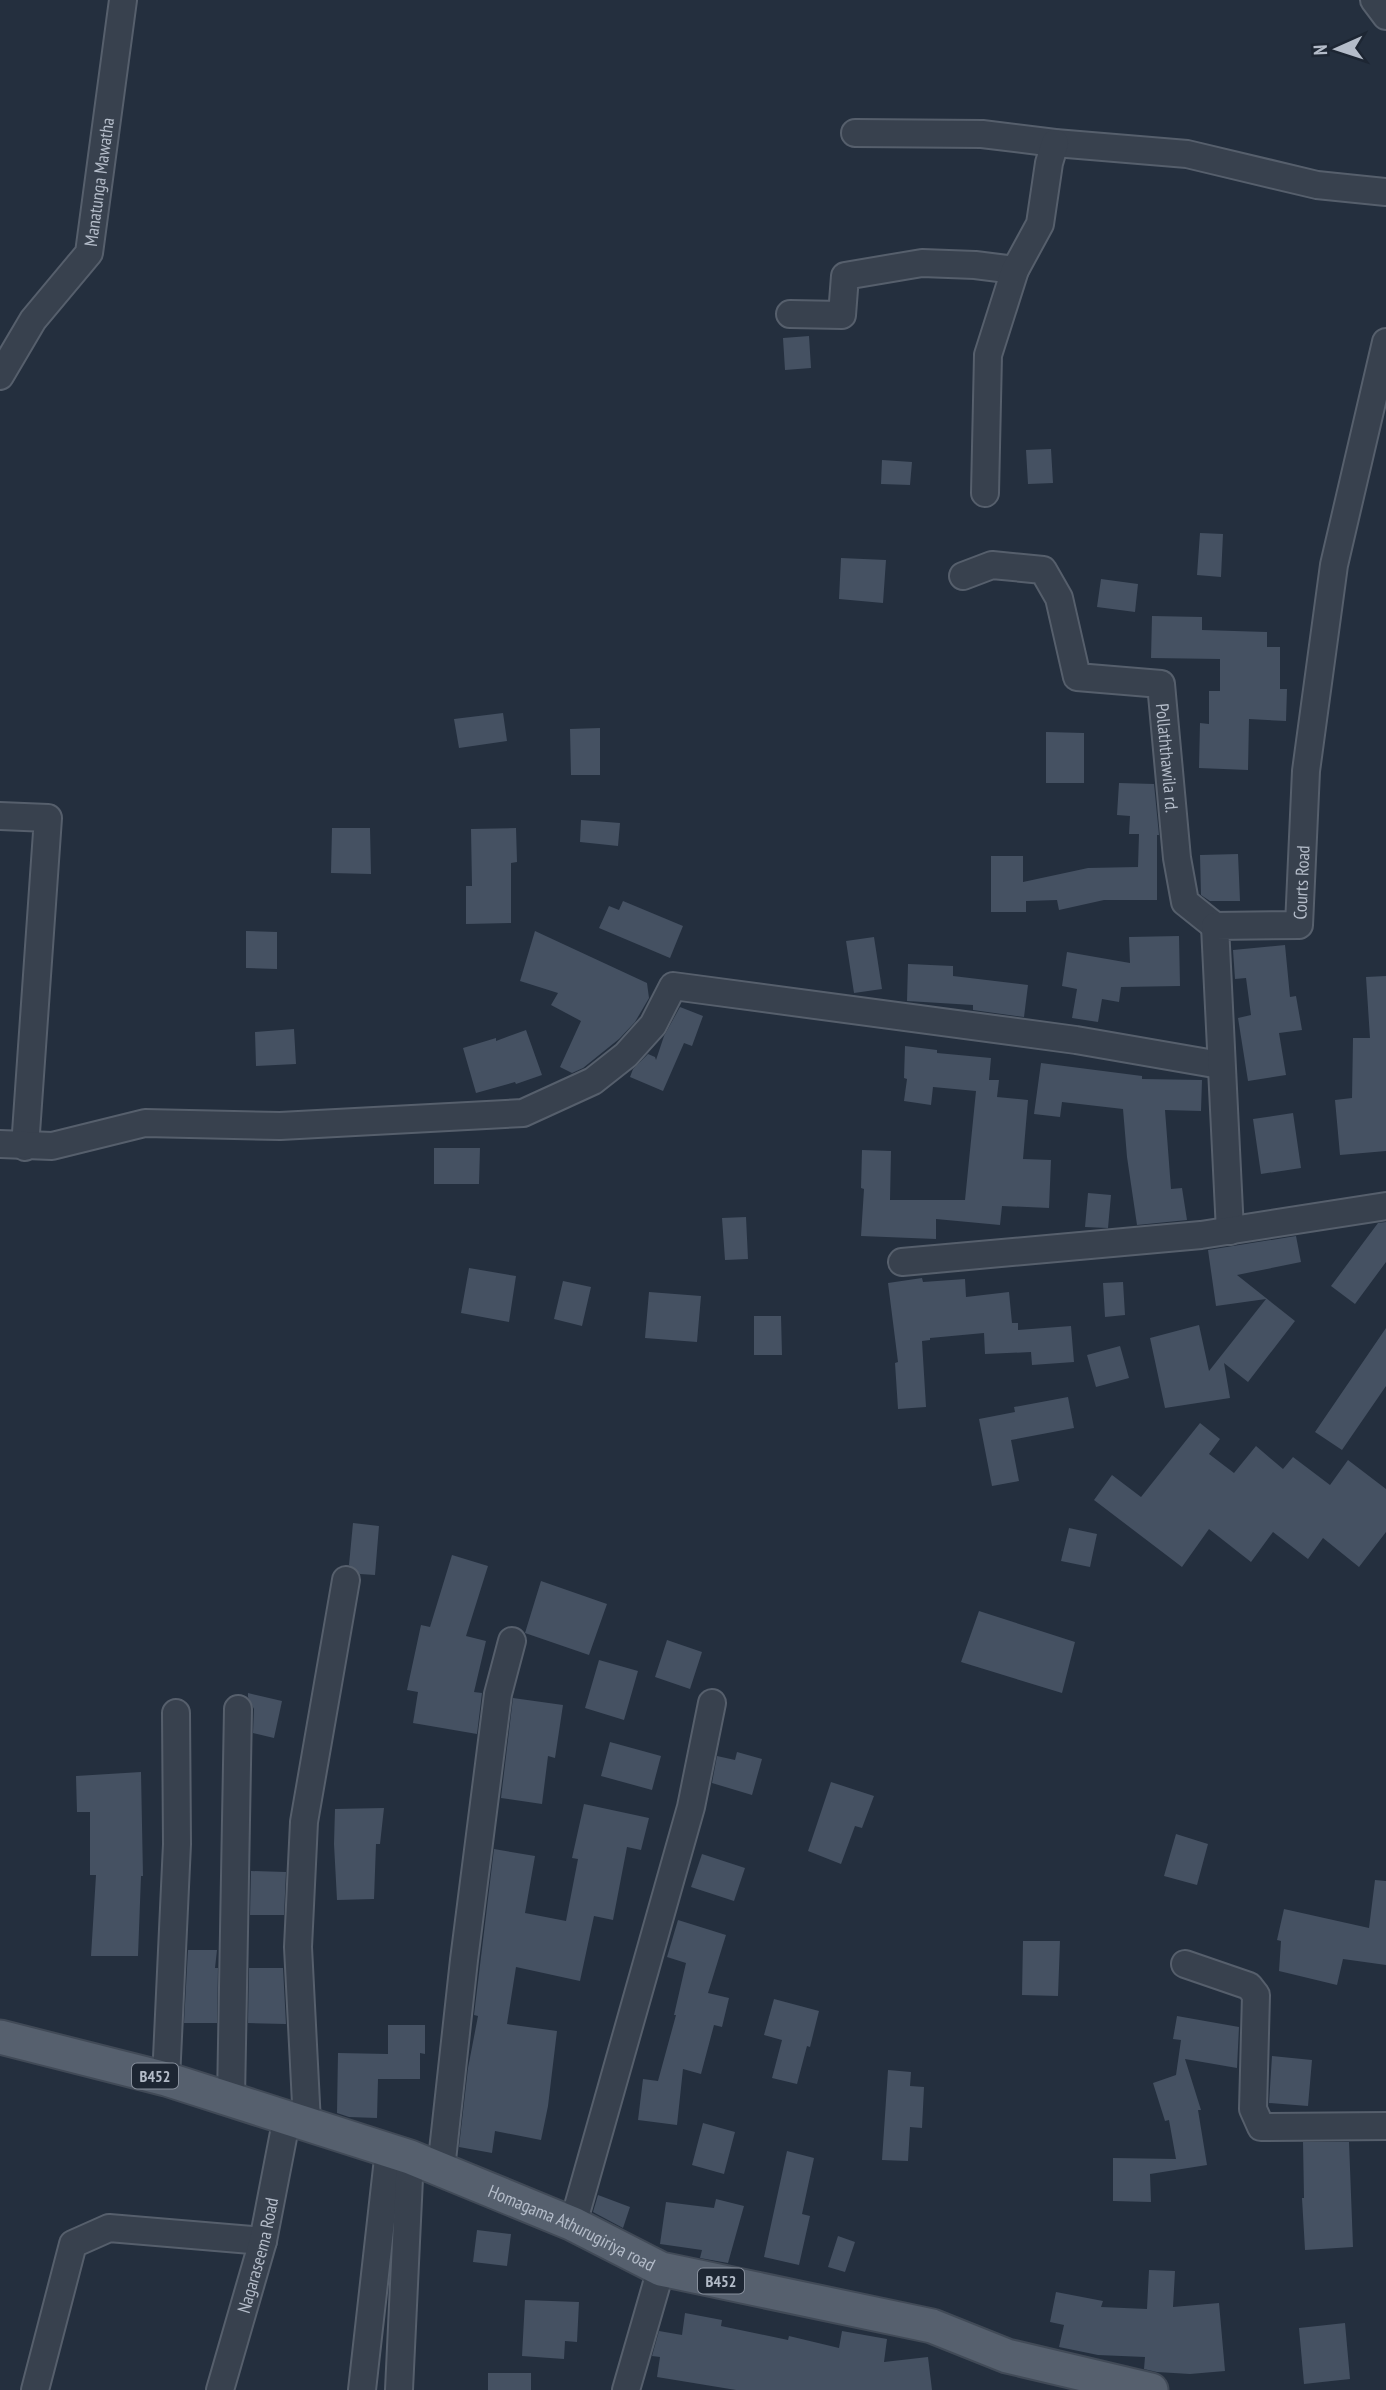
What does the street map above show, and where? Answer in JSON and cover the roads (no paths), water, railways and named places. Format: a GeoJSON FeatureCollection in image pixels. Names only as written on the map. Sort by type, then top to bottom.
{"type":"FeatureCollection","features":[{"type":"Feature","properties":{"kind":"main road","name":"Homagama Athurugiriya road"},"geometry":{"type":"LineString","coordinates":[[0,2037],[166,2079],[399,2154],[573,2224],[661,2269],[932,2326],[1007,2356],[1151,2390]]}},
{"type":"Feature","properties":{"kind":"street","name":"Manatunga Mawatha"},"geometry":{"type":"LineString","coordinates":[[0,376],[33,320],[89,253],[123,0]]}},
{"type":"Feature","properties":{"kind":"street"},"geometry":{"type":"LineString","coordinates":[[1374,0],[1386,16]]}},
{"type":"Feature","properties":{"kind":"street"},"geometry":{"type":"LineString","coordinates":[[855,133],[982,134],[1187,154],[1317,185],[1386,192]]}},
{"type":"Feature","properties":{"kind":"street"},"geometry":{"type":"LineString","coordinates":[[985,493],[988,355],[1015,270],[1040,224],[1049,163],[1055,143]]}},
{"type":"Feature","properties":{"kind":"street"},"geometry":{"type":"LineString","coordinates":[[790,314],[842,315],[845,275],[922,263],[1015,270]]}},
{"type":"Feature","properties":{"kind":"street","name":"Courts Road"},"geometry":{"type":"LineString","coordinates":[[1215,926],[1299,925],[1307,771],[1334,565],[1386,342]]}},
{"type":"Feature","properties":{"kind":"street","name":"Pollaththawila rd."},"geometry":{"type":"LineString","coordinates":[[963,576],[992,565],[1043,570],[1059,598],[1077,677],[1161,684],[1177,858],[1185,902],[1215,926]]}},
{"type":"Feature","properties":{"kind":"street"},"geometry":{"type":"LineString","coordinates":[[0,816],[48,818],[13,1146],[52,1146],[145,1123],[280,1126],[523,1113],[593,1081],[626,1055],[653,1025],[673,986],[1076,1040],[1220,1065]]}},
{"type":"Feature","properties":{"kind":"street"},"geometry":{"type":"LineString","coordinates":[[1215,926],[1230,1231]]}},
{"type":"Feature","properties":{"kind":"street"},"geometry":{"type":"LineString","coordinates":[[902,1262],[1230,1231],[1386,1206]]}},
{"type":"Feature","properties":{"kind":"street","name":"Nagaraseema Road"},"geometry":{"type":"LineString","coordinates":[[220,2390],[297,2120],[298,1947],[304,1822],[346,1580]]}},
{"type":"Feature","properties":{"kind":"street"},"geometry":{"type":"LineString","coordinates":[[441,2169],[464,1960],[498,1695],[512,1641]]}},
{"type":"Feature","properties":{"kind":"street"},"geometry":{"type":"LineString","coordinates":[[573,2224],[691,1807],[712,1703]]}},
{"type":"Feature","properties":{"kind":"street"},"geometry":{"type":"LineString","coordinates":[[231,2099],[238,1709]]}},
{"type":"Feature","properties":{"kind":"street"},"geometry":{"type":"LineString","coordinates":[[166,2079],[177,1844],[176,1713]]}},
{"type":"Feature","properties":{"kind":"street"},"geometry":{"type":"LineString","coordinates":[[1185,1964],[1249,1986],[1256,1995],[1253,2109],[1261,2127],[1386,2126]]}},
{"type":"Feature","properties":{"kind":"street"},"geometry":{"type":"LineString","coordinates":[[362,2390],[399,2154]]}},
{"type":"Feature","properties":{"kind":"street"},"geometry":{"type":"LineString","coordinates":[[398,2390],[399,2154]]}},
{"type":"Feature","properties":{"kind":"street"},"geometry":{"type":"LineString","coordinates":[[34,2390],[73,2244],[109,2228],[263,2241]]}},
{"type":"Feature","properties":{"kind":"street"},"geometry":{"type":"LineString","coordinates":[[626,2390],[661,2269]]}}]}
